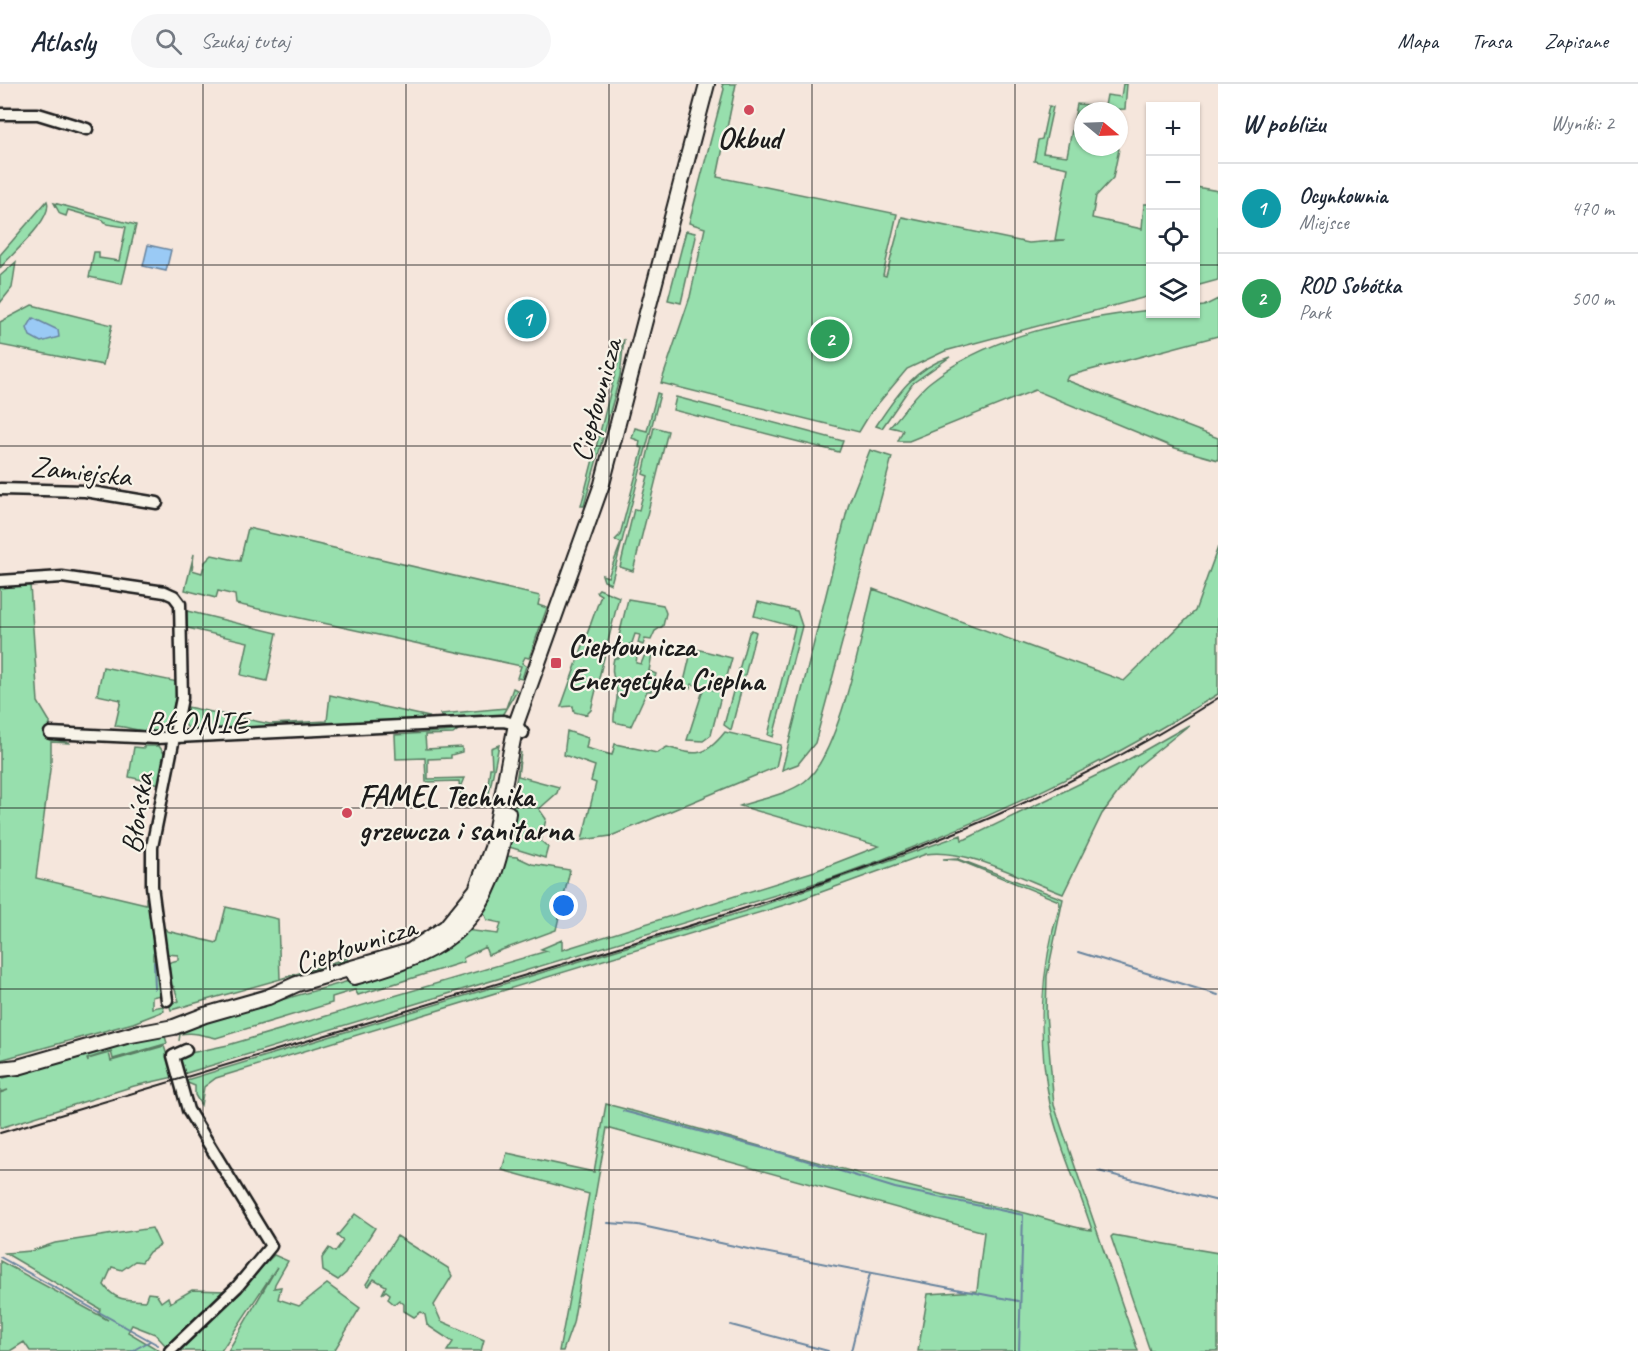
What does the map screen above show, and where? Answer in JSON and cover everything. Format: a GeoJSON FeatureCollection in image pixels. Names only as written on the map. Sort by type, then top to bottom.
{"type":"FeatureCollection","features":[{"type":"Feature","properties":{"kind":"main road","name":"Ciepłownicza"},"geometry":{"type":"LineString","coordinates":[[0,1069],[18,1067],[131,1035],[167,1021],[205,1015],[268,997],[298,993],[405,963],[440,945],[459,928],[484,897],[498,864],[519,728],[602,484],[707,84]]}},
{"type":"Feature","properties":{"kind":"main road","name":"Ciepłownicza"},"geometry":{"type":"LineString","coordinates":[[519,728],[528,715],[614,474],[716,84]]}},
{"type":"Feature","properties":{"kind":"main road","name":"Ciepłownicza"},"geometry":{"type":"LineString","coordinates":[[0,1077],[18,1067]]}},
{"type":"Feature","properties":{"kind":"street"},"geometry":{"type":"LineString","coordinates":[[0,114],[38,114],[87,129]]}},
{"type":"Feature","properties":{"kind":"street","name":"Zamiejska"},"geometry":{"type":"LineString","coordinates":[[0,489],[90,491],[157,503]]}},
{"type":"Feature","properties":{"kind":"street","name":"Błońska"},"geometry":{"type":"LineString","coordinates":[[0,581],[68,577],[165,592],[174,596],[180,609],[182,686],[175,736],[154,831],[152,856],[152,886],[167,1000]]}},
{"type":"Feature","properties":{"kind":"street"},"geometry":{"type":"LineString","coordinates":[[50,733],[144,738],[503,721],[519,728]]}},
{"type":"Feature","properties":{"kind":"street"},"geometry":{"type":"LineString","coordinates":[[170,1351],[237,1287],[272,1246],[248,1211],[186,1105],[173,1056],[186,1050]]}},
{"type":"Feature","properties":{"kind":"green space"},"geometry":{"type":"Polygon","coordinates":[[[722,84],[736,84],[717,177],[897,214],[883,275],[886,276],[902,217],[1029,243],[1065,240],[1055,240],[1068,168],[1034,161],[1038,140],[1042,139],[1049,106],[1053,107],[1043,153],[1067,156],[1074,120],[1074,156],[1118,156],[1113,178],[1096,196],[1092,218],[1142,229],[1144,204],[1146,204],[1146,297],[945,351],[907,369],[871,412],[859,432],[661,383],[690,297],[705,228],[689,223],[724,89],[722,84]]]}},
{"type":"Feature","properties":{"kind":"green space"},"geometry":{"type":"Polygon","coordinates":[[[1123,84],[1127,84],[1126,102],[1106,102],[1107,95],[1121,97],[1123,84]]]}},
{"type":"Feature","properties":{"kind":"green space"},"geometry":{"type":"Polygon","coordinates":[[[1200,188],[1218,191],[1218,280],[1200,285],[1200,188]]]}},
{"type":"Feature","properties":{"kind":"green space"},"geometry":{"type":"Polygon","coordinates":[[[47,201],[44,217],[38,226],[0,268],[0,255],[47,201]]]}},
{"type":"Feature","properties":{"kind":"green space"},"geometry":{"type":"Polygon","coordinates":[[[54,203],[136,225],[122,284],[89,277],[94,252],[99,252],[99,258],[119,261],[126,227],[107,224],[103,220],[68,210],[66,216],[60,214],[54,203]]]}},
{"type":"Feature","properties":{"kind":"green space"},"geometry":{"type":"Polygon","coordinates":[[[686,231],[695,233],[696,237],[681,303],[668,300],[686,231]]]}},
{"type":"Feature","properties":{"kind":"green space"},"geometry":{"type":"Polygon","coordinates":[[[16,262],[12,288],[0,303],[0,276],[16,262]]]}},
{"type":"Feature","properties":{"kind":"green space"},"geometry":{"type":"Polygon","coordinates":[[[1218,299],[1218,336],[1068,376],[1066,380],[1218,438],[1218,460],[1175,448],[1035,390],[909,441],[898,441],[903,430],[890,427],[930,382],[954,365],[1006,340],[1063,324],[1146,311],[1146,318],[1200,318],[1200,306],[1218,299]]]}},
{"type":"Feature","properties":{"kind":"green space"},"geometry":{"type":"Polygon","coordinates":[[[32,305],[112,325],[103,365],[0,345],[0,322],[32,305]]]}},
{"type":"Feature","properties":{"kind":"green space"},"geometry":{"type":"Polygon","coordinates":[[[624,339],[620,376],[584,506],[581,506],[624,339]]]}},
{"type":"Feature","properties":{"kind":"green space"},"geometry":{"type":"Polygon","coordinates":[[[950,357],[913,383],[882,428],[876,426],[907,384],[926,368],[950,357]]]}},
{"type":"Feature","properties":{"kind":"green space"},"geometry":{"type":"Polygon","coordinates":[[[657,393],[660,394],[611,584],[604,581],[602,575],[608,577],[621,543],[615,540],[620,535],[643,448],[639,447],[640,441],[632,438],[635,428],[647,431],[657,393]]]}},
{"type":"Feature","properties":{"kind":"green space"},"geometry":{"type":"Polygon","coordinates":[[[676,397],[843,441],[839,452],[673,410],[676,397]]]}},
{"type":"Feature","properties":{"kind":"green space"},"geometry":{"type":"Polygon","coordinates":[[[654,427],[668,431],[633,571],[620,567],[634,509],[639,510],[648,476],[643,474],[654,427]]]}},
{"type":"Feature","properties":{"kind":"green space"},"geometry":{"type":"Polygon","coordinates":[[[870,450],[892,457],[815,743],[798,764],[782,770],[849,503],[870,450]]]}},
{"type":"Feature","properties":{"kind":"green space"},"geometry":{"type":"Polygon","coordinates":[[[248,528],[540,596],[538,605],[547,608],[529,658],[525,657],[522,663],[526,666],[522,679],[517,678],[521,666],[236,604],[235,595],[218,591],[216,598],[185,590],[194,554],[192,570],[202,573],[205,562],[212,555],[240,561],[248,528]]]}},
{"type":"Feature","properties":{"kind":"green space"},"geometry":{"type":"Polygon","coordinates":[[[1218,547],[1218,694],[1078,773],[932,840],[832,878],[183,1074],[176,1058],[181,1055],[228,1045],[547,951],[541,949],[562,940],[562,950],[815,871],[879,846],[740,806],[797,786],[817,768],[828,747],[848,693],[873,589],[1124,681],[1195,611],[1218,547]]]}},
{"type":"Feature","properties":{"kind":"green space"},"geometry":{"type":"Polygon","coordinates":[[[64,582],[30,585],[38,702],[50,722],[50,729],[73,739],[51,739],[70,743],[51,742],[51,762],[36,878],[146,904],[146,898],[150,899],[157,954],[153,954],[153,960],[158,961],[160,995],[152,997],[152,1008],[163,1006],[164,1011],[133,1023],[0,1060],[0,586],[64,582]]]}},
{"type":"Feature","properties":{"kind":"green space"},"geometry":{"type":"Polygon","coordinates":[[[599,589],[619,597],[591,710],[586,715],[574,712],[573,706],[561,707],[601,595],[596,592],[599,589]]]}},
{"type":"Feature","properties":{"kind":"green space"},"geometry":{"type":"Polygon","coordinates":[[[628,599],[663,605],[666,613],[663,626],[655,631],[651,640],[645,639],[643,645],[638,643],[640,635],[635,634],[632,643],[627,646],[617,644],[628,599]]]}},
{"type":"Feature","properties":{"kind":"green space"},"geometry":{"type":"Polygon","coordinates":[[[758,602],[797,611],[802,626],[773,737],[768,735],[795,627],[754,616],[758,602]]]}},
{"type":"Feature","properties":{"kind":"green space"},"geometry":{"type":"Polygon","coordinates":[[[187,611],[277,633],[267,681],[241,675],[248,642],[187,628],[187,611]]]}},
{"type":"Feature","properties":{"kind":"green space"},"geometry":{"type":"Polygon","coordinates":[[[752,630],[756,632],[731,730],[724,725],[749,633],[752,630]]]}},
{"type":"Feature","properties":{"kind":"green space"},"geometry":{"type":"Polygon","coordinates":[[[624,648],[627,653],[637,656],[636,663],[641,664],[646,652],[652,654],[649,671],[656,674],[651,691],[647,691],[631,726],[614,722],[617,692],[613,665],[614,658],[619,658],[624,648]]]}},
{"type":"Feature","properties":{"kind":"green space"},"geometry":{"type":"Polygon","coordinates":[[[692,648],[732,658],[726,680],[715,677],[713,690],[722,692],[711,735],[703,741],[687,740],[704,687],[692,684],[690,688],[683,686],[692,648]]]}},
{"type":"Feature","properties":{"kind":"green space"},"geometry":{"type":"Polygon","coordinates":[[[103,667],[178,682],[177,703],[174,703],[172,715],[175,716],[170,724],[164,729],[149,732],[115,726],[121,700],[97,695],[103,667]]]}},
{"type":"Feature","properties":{"kind":"green space"},"geometry":{"type":"Polygon","coordinates":[[[513,688],[517,690],[501,717],[446,720],[440,714],[506,708],[513,688]]]}},
{"type":"Feature","properties":{"kind":"green space"},"geometry":{"type":"Polygon","coordinates":[[[330,695],[429,717],[425,721],[194,731],[190,731],[184,723],[187,707],[270,724],[327,721],[330,695]]]}},
{"type":"Feature","properties":{"kind":"green space"},"geometry":{"type":"Polygon","coordinates":[[[1189,725],[1137,767],[1102,814],[1063,894],[977,860],[942,853],[926,854],[791,903],[216,1078],[204,1087],[201,1105],[195,1095],[195,1086],[183,1081],[752,909],[961,835],[962,840],[966,839],[1124,762],[1189,725]]]}},
{"type":"Feature","properties":{"kind":"green space"},"geometry":{"type":"Polygon","coordinates":[[[457,731],[453,734],[425,735],[426,749],[462,747],[462,752],[451,755],[451,758],[428,759],[428,779],[464,778],[461,785],[464,801],[486,801],[490,768],[492,768],[491,748],[499,745],[487,803],[461,804],[459,781],[426,782],[425,758],[396,759],[395,735],[457,731]]]}},
{"type":"Feature","properties":{"kind":"green space"},"geometry":{"type":"Polygon","coordinates":[[[567,731],[588,738],[586,748],[612,755],[615,744],[657,753],[667,747],[686,752],[700,752],[712,746],[725,732],[781,745],[776,767],[611,836],[582,840],[596,783],[591,781],[595,766],[564,755],[567,731]]]}},
{"type":"Feature","properties":{"kind":"green space"},"geometry":{"type":"Polygon","coordinates":[[[144,746],[159,746],[166,756],[160,784],[129,777],[134,747],[144,748],[144,746]]]}},
{"type":"Feature","properties":{"kind":"green space"},"geometry":{"type":"Polygon","coordinates":[[[521,752],[518,776],[559,787],[557,793],[539,809],[546,819],[541,841],[548,847],[545,858],[506,846],[512,806],[521,805],[523,798],[514,793],[521,752]]]}},
{"type":"Feature","properties":{"kind":"green space"},"geometry":{"type":"Polygon","coordinates":[[[505,856],[517,857],[532,864],[570,870],[556,930],[488,955],[485,947],[463,958],[464,962],[358,995],[355,990],[332,997],[332,1003],[216,1038],[180,1034],[181,1028],[356,979],[465,930],[498,934],[501,923],[487,920],[482,908],[505,856]]]}},
{"type":"Feature","properties":{"kind":"green space"},"geometry":{"type":"Polygon","coordinates":[[[956,858],[1063,899],[1047,976],[1046,1014],[1054,1105],[1138,1351],[918,1351],[928,1294],[977,1291],[984,1232],[607,1128],[573,1323],[563,1351],[559,1351],[589,1194],[502,1170],[507,1153],[594,1172],[606,1104],[910,1187],[1092,1230],[1054,1120],[1043,1054],[1045,979],[1059,901],[958,860],[943,859],[956,858]]]}},
{"type":"Feature","properties":{"kind":"green space"},"geometry":{"type":"Polygon","coordinates":[[[226,907],[278,919],[280,979],[347,958],[348,960],[171,1010],[169,1004],[179,1001],[174,987],[168,983],[167,963],[178,960],[178,955],[166,954],[163,926],[167,931],[217,943],[226,907]]]}},
{"type":"Feature","properties":{"kind":"green space"},"geometry":{"type":"Polygon","coordinates":[[[164,1033],[167,1043],[165,1044],[113,1059],[111,1051],[87,1059],[88,1062],[88,1059],[109,1053],[111,1061],[164,1046],[174,1077],[134,1086],[0,1128],[0,1093],[8,1090],[0,1092],[0,1079],[164,1033]]]}},
{"type":"Feature","properties":{"kind":"green space"},"geometry":{"type":"Polygon","coordinates":[[[355,1214],[375,1228],[346,1273],[338,1280],[323,1271],[322,1258],[329,1248],[335,1252],[343,1241],[337,1236],[355,1214]]]}},
{"type":"Feature","properties":{"kind":"green space"},"geometry":{"type":"Polygon","coordinates":[[[152,1228],[160,1245],[149,1252],[142,1262],[135,1261],[122,1270],[112,1267],[104,1285],[108,1290],[122,1299],[145,1301],[148,1293],[156,1294],[161,1302],[168,1297],[170,1303],[192,1290],[225,1291],[166,1346],[155,1334],[132,1325],[128,1332],[160,1351],[30,1351],[24,1342],[10,1351],[0,1351],[0,1261],[108,1320],[99,1314],[100,1309],[5,1253],[31,1251],[55,1243],[152,1228]]]}},
{"type":"Feature","properties":{"kind":"green space"},"geometry":{"type":"Polygon","coordinates":[[[1113,1235],[1218,1253],[1218,1351],[1150,1351],[1111,1237],[1113,1235]]]}},
{"type":"Feature","properties":{"kind":"green space"},"geometry":{"type":"Polygon","coordinates":[[[397,1236],[448,1268],[452,1276],[434,1305],[441,1321],[484,1340],[481,1351],[447,1351],[453,1342],[427,1325],[425,1315],[421,1312],[414,1317],[404,1311],[404,1304],[399,1300],[394,1304],[388,1299],[390,1294],[386,1291],[382,1294],[386,1286],[374,1279],[369,1286],[366,1284],[397,1236]]]}},
{"type":"Feature","properties":{"kind":"green space"},"geometry":{"type":"Polygon","coordinates":[[[274,1255],[288,1261],[275,1284],[274,1288],[281,1287],[278,1299],[299,1306],[327,1284],[360,1308],[334,1351],[228,1351],[277,1267],[221,1351],[176,1351],[274,1255]]]}},
{"type":"Feature","properties":{"kind":"water"},"geometry":{"type":"Polygon","coordinates":[[[148,245],[171,250],[166,271],[143,266],[148,245]]]}},
{"type":"Feature","properties":{"kind":"water"},"geometry":{"type":"Polygon","coordinates":[[[33,318],[58,330],[59,337],[41,342],[30,336],[27,328],[33,318]]]}},
{"type":"Feature","properties":{"kind":"waterway"},"geometry":{"type":"LineString","coordinates":[[154,941],[154,953]]}},
{"type":"Feature","properties":{"kind":"waterway"},"geometry":{"type":"LineString","coordinates":[[1078,952],[1218,995]]}},
{"type":"Feature","properties":{"kind":"waterway"},"geometry":{"type":"LineString","coordinates":[[154,962],[155,989]]}},
{"type":"Feature","properties":{"kind":"waterway"},"geometry":{"type":"LineString","coordinates":[[623,1111],[782,1153],[895,1188],[1023,1215],[1019,1351]]}},
{"type":"Feature","properties":{"kind":"waterway"},"geometry":{"type":"LineString","coordinates":[[1098,1171],[1218,1201]]}},
{"type":"Feature","properties":{"kind":"waterway"},"geometry":{"type":"LineString","coordinates":[[608,1223],[638,1225],[748,1249],[1018,1301]]}},
{"type":"Feature","properties":{"kind":"waterway"},"geometry":{"type":"LineString","coordinates":[[0,1257],[158,1345]]}},
{"type":"Feature","properties":{"kind":"waterway"},"geometry":{"type":"LineString","coordinates":[[851,1351],[870,1273]]}},
{"type":"Feature","properties":{"kind":"waterway"},"geometry":{"type":"LineString","coordinates":[[731,1325],[828,1351]]}},
{"type":"Feature","properties":{"kind":"waterway"},"geometry":{"type":"LineString","coordinates":[[132,1351],[150,1341]]}},
{"type":"Feature","properties":{"kind":"railway"},"geometry":{"type":"LineString","coordinates":[[0,1133],[643,940],[813,886],[979,823],[1060,786],[1139,745],[1218,698]]}},
{"type":"Feature","properties":{"kind":"place","name":"Okbud"},"geometry":{"type":"Point","coordinates":[749,110]}},
{"type":"Feature","properties":{"kind":"place","name":"Ocynkownia"},"geometry":{"type":"Point","coordinates":[527,319]}},
{"type":"Feature","properties":{"kind":"place","name":"ROD Sobótka"},"geometry":{"type":"Point","coordinates":[830,339]}},
{"type":"Feature","properties":{"kind":"place","name":"Ciepłownicza Energetyka Cieplna"},"geometry":{"type":"Point","coordinates":[556,663]}},
{"type":"Feature","properties":{"kind":"place","name":"FAMEL Technika grzewcza i sanitarna"},"geometry":{"type":"Point","coordinates":[347,813]}},
{"type":"Feature","properties":{"kind":"district","name":"BŁONIE"},"geometry":{"type":"Point","coordinates":[198,722]}}]}
